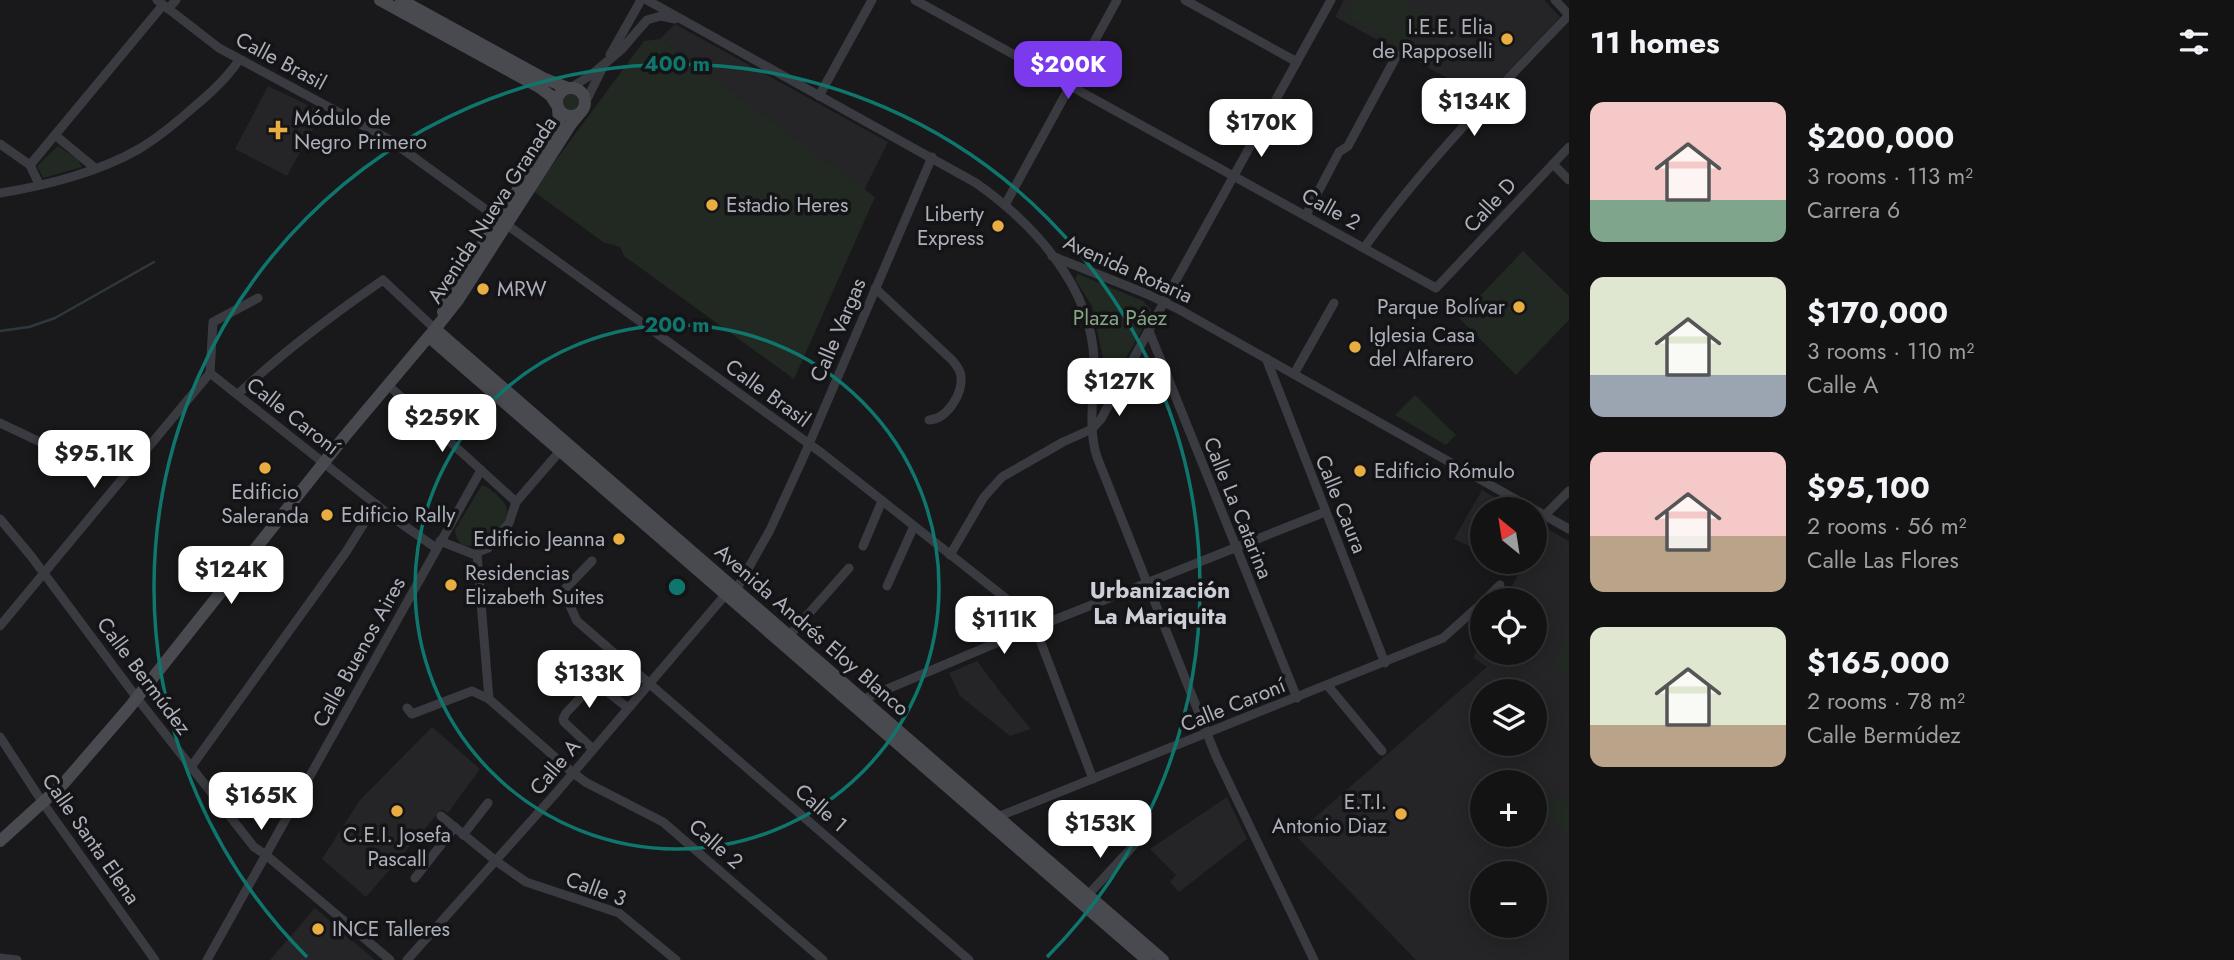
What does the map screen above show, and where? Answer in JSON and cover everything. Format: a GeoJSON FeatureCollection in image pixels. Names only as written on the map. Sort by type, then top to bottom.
{"type":"FeatureCollection","features":[{"type":"Feature","properties":{"kind":"street"},"geometry":{"type":"LineString","coordinates":[[30,165],[163,5],[176,0]]}},
{"type":"Feature","properties":{"kind":"street"},"geometry":{"type":"LineString","coordinates":[[380,0],[419,9],[551,96],[562,114],[569,116],[582,108],[641,0]]}},
{"type":"Feature","properties":{"kind":"street"},"geometry":{"type":"LineString","coordinates":[[401,0],[543,78],[582,93],[582,108]]}},
{"type":"Feature","properties":{"kind":"street","name":"Avenida Rotaria"},"geometry":{"type":"LineString","coordinates":[[647,0],[976,183],[1005,205],[1052,256],[1164,302],[1511,497]]}},
{"type":"Feature","properties":{"kind":"street"},"geometry":{"type":"LineString","coordinates":[[819,96],[872,0]]}},
{"type":"Feature","properties":{"kind":"street","name":"Calle 2"},"geometry":{"type":"LineString","coordinates":[[915,0],[1436,288]]}},
{"type":"Feature","properties":{"kind":"street"},"geometry":{"type":"LineString","coordinates":[[1005,205],[1118,0]]}},
{"type":"Feature","properties":{"kind":"street"},"geometry":{"type":"LineString","coordinates":[[1185,0],[1297,62]]}},
{"type":"Feature","properties":{"kind":"street"},"geometry":{"type":"LineString","coordinates":[[950,555],[984,497],[1002,477],[1050,449],[1092,429],[1101,419],[1331,0]]}},
{"type":"Feature","properties":{"kind":"street"},"geometry":{"type":"LineString","coordinates":[[1364,248],[1408,190],[1569,15],[1555,0]]}},
{"type":"Feature","properties":{"kind":"street","name":"Calle Brasil"},"geometry":{"type":"LineString","coordinates":[[163,5],[203,37],[239,60],[369,128],[503,221],[809,444],[1027,615],[1035,627],[1093,779]]}},
{"type":"Feature","properties":{"kind":"street","name":"Avenida Rotaria"},"geometry":{"type":"LineString","coordinates":[[607,62],[650,18],[667,16],[687,23]]}},
{"type":"Feature","properties":{"kind":"street"},"geometry":{"type":"LineString","coordinates":[[1306,215],[1339,152],[1348,146],[1398,55]]}},
{"type":"Feature","properties":{"kind":"street"},"geometry":{"type":"LineString","coordinates":[[0,193],[96,169],[136,151],[218,86],[239,60]]}},
{"type":"Feature","properties":{"kind":"street"},"geometry":{"type":"LineString","coordinates":[[557,106],[559,93],[607,62]]}},
{"type":"Feature","properties":{"kind":"street","name":"Avenida Nueva Granada"},"geometry":{"type":"LineString","coordinates":[[0,841],[64,783],[137,698],[324,462],[458,300],[557,126],[557,106]]}},
{"type":"Feature","properties":{"kind":"street","name":"Avenida Nueva Granada"},"geometry":{"type":"LineString","coordinates":[[503,221],[582,108]]}},
{"type":"Feature","properties":{"kind":"street"},"geometry":{"type":"LineString","coordinates":[[55,135],[96,169]]}},
{"type":"Feature","properties":{"kind":"street"},"geometry":{"type":"LineString","coordinates":[[0,144],[30,165],[39,184]]}},
{"type":"Feature","properties":{"kind":"street","name":"Calle D"},"geometry":{"type":"LineString","coordinates":[[1436,288],[1569,147]]}},
{"type":"Feature","properties":{"kind":"street","name":"Calle Vargas"},"geometry":{"type":"LineString","coordinates":[[731,592],[770,530],[932,157]]}},
{"type":"Feature","properties":{"kind":"street"},"geometry":{"type":"LineString","coordinates":[[1553,164],[1569,180]]}},
{"type":"Feature","properties":{"kind":"street"},"geometry":{"type":"LineString","coordinates":[[1052,256],[1070,281],[1082,305],[1100,377],[1111,387],[1120,386]]}},
{"type":"Feature","properties":{"kind":"street"},"geometry":{"type":"LineString","coordinates":[[238,394],[305,336],[383,280],[432,333]]}},
{"type":"Feature","properties":{"kind":"street"},"geometry":{"type":"LineString","coordinates":[[875,288],[952,360],[960,372],[961,383],[951,405],[940,417],[929,420]]}},
{"type":"Feature","properties":{"kind":"street"},"geometry":{"type":"LineString","coordinates":[[0,626],[211,373],[213,322],[258,298]]}},
{"type":"Feature","properties":{"kind":"street"},"geometry":{"type":"LineString","coordinates":[[1294,374],[1334,303]]}},
{"type":"Feature","properties":{"kind":"street","name":"Calle La Catarina"},"geometry":{"type":"LineString","coordinates":[[1149,331],[1297,698]]}},
{"type":"Feature","properties":{"kind":"street","name":"Avenida Andrés Eloy Blanco"},"geometry":{"type":"LineString","coordinates":[[432,333],[560,451],[731,592],[789,636],[857,702]]}},
{"type":"Feature","properties":{"kind":"street","name":"Avenida Andrés Eloy Blanco"},"geometry":{"type":"LineString","coordinates":[[432,333],[992,819],[1147,960]]}},
{"type":"Feature","properties":{"kind":"street","name":"Calle Caura"},"geometry":{"type":"LineString","coordinates":[[1266,358],[1385,663]]}},
{"type":"Feature","properties":{"kind":"street"},"geometry":{"type":"LineString","coordinates":[[1094,360],[1092,429],[1097,457],[1207,734],[1314,960]]}},
{"type":"Feature","properties":{"kind":"street","name":"Calle Caroní"},"geometry":{"type":"LineString","coordinates":[[211,373],[376,504],[438,545],[477,554]]}},
{"type":"Feature","properties":{"kind":"street"},"geometry":{"type":"LineString","coordinates":[[388,385],[516,502]]}},
{"type":"Feature","properties":{"kind":"street"},"geometry":{"type":"LineString","coordinates":[[0,423],[55,449]]}},
{"type":"Feature","properties":{"kind":"street"},"geometry":{"type":"LineString","coordinates":[[407,708],[412,714],[472,691],[489,699],[477,554],[488,548],[505,528],[512,517],[516,502],[560,451]]}},
{"type":"Feature","properties":{"kind":"street","name":"Calle Buenos Aires"},"geometry":{"type":"LineString","coordinates":[[206,960],[481,470]]}},
{"type":"Feature","properties":{"kind":"street"},"geometry":{"type":"LineString","coordinates":[[1547,513],[1569,491]]}},
{"type":"Feature","properties":{"kind":"street"},"geometry":{"type":"LineString","coordinates":[[863,546],[882,501]]}},
{"type":"Feature","properties":{"kind":"street"},"geometry":{"type":"LineString","coordinates":[[191,766],[346,552],[376,504]]}},
{"type":"Feature","properties":{"kind":"street"},"geometry":{"type":"LineString","coordinates":[[857,702],[1035,627],[1325,512]]}},
{"type":"Feature","properties":{"kind":"street","name":"Avenida Rotaria"},"geometry":{"type":"LineString","coordinates":[[1547,518],[1569,529]]}},
{"type":"Feature","properties":{"kind":"street","name":"Calle Bermúdez"},"geometry":{"type":"LineString","coordinates":[[0,519],[254,847],[267,855],[390,960]]}},
{"type":"Feature","properties":{"kind":"street"},"geometry":{"type":"LineString","coordinates":[[887,586],[914,526]]}},
{"type":"Feature","properties":{"kind":"street","name":"Calle 1"},"geometry":{"type":"LineString","coordinates":[[592,561],[563,591],[577,621],[969,960]]}},
{"type":"Feature","properties":{"kind":"street"},"geometry":{"type":"LineString","coordinates":[[789,636],[849,568]]}},
{"type":"Feature","properties":{"kind":"street","name":"Calle Caroní"},"geometry":{"type":"LineString","coordinates":[[1497,588],[1500,585]]}},
{"type":"Feature","properties":{"kind":"street","name":"Calle A"},"geometry":{"type":"LineString","coordinates":[[407,960],[731,592]]}},
{"type":"Feature","properties":{"kind":"street","name":"Calle Caroní"},"geometry":{"type":"LineString","coordinates":[[992,819],[1444,638],[1470,614]]}},
{"type":"Feature","properties":{"kind":"street"},"geometry":{"type":"LineString","coordinates":[[593,749],[566,724],[563,719],[566,713],[595,682],[628,708]]}},
{"type":"Feature","properties":{"kind":"street"},"geometry":{"type":"LineString","coordinates":[[1328,686],[1382,751]]}},
{"type":"Feature","properties":{"kind":"street","name":"Calle 2"},"geometry":{"type":"LineString","coordinates":[[489,699],[587,783],[663,822],[823,960]]}},
{"type":"Feature","properties":{"kind":"street","name":"Calle Santa Elena"},"geometry":{"type":"LineString","coordinates":[[0,737],[43,803],[155,960]]}},
{"type":"Feature","properties":{"kind":"street"},"geometry":{"type":"LineString","coordinates":[[463,835],[488,803]]}},
{"type":"Feature","properties":{"kind":"street","name":"Calle 3"},"geometry":{"type":"LineString","coordinates":[[441,816],[496,862],[530,885],[623,915],[676,960]]}},
{"type":"Feature","properties":{"kind":"street","name":"Avenida Andrés Eloy Blanco"},"geometry":{"type":"LineString","coordinates":[[992,819],[1088,895],[1163,960]]}},
{"type":"Feature","properties":{"kind":"street"},"geometry":{"type":"LineString","coordinates":[[415,878],[455,827]]}},
{"type":"Feature","properties":{"kind":"street"},"geometry":{"type":"LineString","coordinates":[[1088,895],[1134,845]]}},
{"type":"Feature","properties":{"kind":"street"},"geometry":{"type":"LineString","coordinates":[[0,958],[17,960]]}},
{"type":"Feature","properties":{"kind":"shaded area"},"geometry":{"type":"Polygon","coordinates":[[[1344,0],[1544,0],[1560,17],[1479,102],[1451,80],[1335,17],[1344,0]]]}},
{"type":"Feature","properties":{"kind":"shaded area"},"geometry":{"type":"Polygon","coordinates":[[[675,24],[888,142],[864,190],[660,39],[675,24]]]}},
{"type":"Feature","properties":{"kind":"shaded area","name":"Módulo de Negro Primero"},"geometry":{"type":"Polygon","coordinates":[[[268,86],[322,112],[287,176],[235,149],[268,86]]]}},
{"type":"Feature","properties":{"kind":"shaded area"},"geometry":{"type":"Polygon","coordinates":[[[1482,490],[1494,497],[1478,497],[1482,490]]]}},
{"type":"Feature","properties":{"kind":"shaded area"},"geometry":{"type":"Polygon","coordinates":[[[1470,511],[1470,546],[1454,539],[1470,511]]]}},
{"type":"Feature","properties":{"kind":"shaded area","name":"E.T.I. Antonio Diaz"},"geometry":{"type":"Polygon","coordinates":[[[1547,529],[1569,541],[1569,960],[1416,960],[1295,835],[1470,682],[1470,756],[1547,756],[1547,679],[1473,679],[1487,667],[1484,665],[1547,665],[1547,588],[1511,588],[1518,574],[1547,574],[1547,529]]]}},
{"type":"Feature","properties":{"kind":"shaded area"},"geometry":{"type":"Polygon","coordinates":[[[977,661],[1031,729],[1010,736],[960,696],[949,673],[977,661]]]}},
{"type":"Feature","properties":{"kind":"shaded area","name":"C.E.I. Josefa Pascall"},"geometry":{"type":"Polygon","coordinates":[[[432,727],[480,769],[448,813],[442,809],[366,897],[322,859],[360,800],[432,727]]]}},
{"type":"Feature","properties":{"kind":"shaded area"},"geometry":{"type":"Polygon","coordinates":[[[1227,797],[1247,839],[1179,892],[1170,882],[1176,875],[1150,849],[1227,797]]]}},
{"type":"Feature","properties":{"kind":"shaded area","name":"INCE Talleres"},"geometry":{"type":"Polygon","coordinates":[[[315,908],[375,960],[270,960],[315,908]]]}},
{"type":"Feature","properties":{"kind":"green space"},"geometry":{"type":"Polygon","coordinates":[[[1356,0],[1403,0],[1427,15],[1404,51],[1346,15],[1356,0]]]}},
{"type":"Feature","properties":{"kind":"green space","name":"Estadio Heres"},"geometry":{"type":"Polygon","coordinates":[[[660,39],[875,197],[794,379],[624,256],[620,247],[603,242],[533,191],[644,41],[660,39]]]}},
{"type":"Feature","properties":{"kind":"green space"},"geometry":{"type":"Polygon","coordinates":[[[568,94],[574,94],[579,102],[577,108],[568,110],[563,105],[563,99],[568,94]]]}},
{"type":"Feature","properties":{"kind":"green space"},"geometry":{"type":"Polygon","coordinates":[[[58,146],[78,160],[82,167],[43,178],[37,166],[58,146]]]}},
{"type":"Feature","properties":{"kind":"green space","name":"Parque Bolívar"},"geometry":{"type":"Polygon","coordinates":[[[1523,251],[1569,296],[1569,320],[1516,375],[1459,318],[1523,251]]]}},
{"type":"Feature","properties":{"kind":"green space","name":"Plaza Páez"},"geometry":{"type":"Polygon","coordinates":[[[1078,274],[1143,301],[1151,310],[1115,377],[1108,373],[1105,367],[1092,306],[1075,279],[1078,274]]]}},
{"type":"Feature","properties":{"kind":"green space"},"geometry":{"type":"Polygon","coordinates":[[[1415,395],[1456,435],[1446,445],[1395,415],[1415,395]]]}},
{"type":"Feature","properties":{"kind":"green space"},"geometry":{"type":"Polygon","coordinates":[[[482,485],[502,500],[507,513],[505,521],[482,542],[465,546],[458,541],[455,530],[482,485]]]}},
{"type":"Feature","properties":{"kind":"green space"},"geometry":{"type":"Polygon","coordinates":[[[1569,631],[1569,675],[1551,665],[1569,631]]]}},
{"type":"Feature","properties":{"kind":"green space"},"geometry":{"type":"Polygon","coordinates":[[[1557,794],[1569,805],[1569,836],[1547,817],[1547,805],[1557,794]]]}},
{"type":"Feature","properties":{"kind":"waterway"},"geometry":{"type":"LineString","coordinates":[[0,331],[29,327],[55,318],[154,262]]}},
{"type":"Feature","properties":{"kind":"place","name":"I.E.E. Elia de Rapposelli"},"geometry":{"type":"Point","coordinates":[1507,39]}},
{"type":"Feature","properties":{"kind":"place","name":"Módulo de Negro Primero"},"geometry":{"type":"Point","coordinates":[278,130]}},
{"type":"Feature","properties":{"kind":"place","name":"Estadio Heres"},"geometry":{"type":"Point","coordinates":[712,205]}},
{"type":"Feature","properties":{"kind":"place","name":"Liberty Express"},"geometry":{"type":"Point","coordinates":[998,226]}},
{"type":"Feature","properties":{"kind":"place","name":"MRW"},"geometry":{"type":"Point","coordinates":[483,289]}},
{"type":"Feature","properties":{"kind":"place","name":"Parque Bolívar"},"geometry":{"type":"Point","coordinates":[1519,307]}},
{"type":"Feature","properties":{"kind":"place","name":"Iglesia Casa del Alfarero"},"geometry":{"type":"Point","coordinates":[1355,347]}},
{"type":"Feature","properties":{"kind":"place","name":"Edificio Saleranda"},"geometry":{"type":"Point","coordinates":[265,468]}},
{"type":"Feature","properties":{"kind":"place","name":"Edificio Rómulo"},"geometry":{"type":"Point","coordinates":[1360,471]}},
{"type":"Feature","properties":{"kind":"place","name":"Edificio Rally"},"geometry":{"type":"Point","coordinates":[327,515]}},
{"type":"Feature","properties":{"kind":"place","name":"Edificio Jeanna"},"geometry":{"type":"Point","coordinates":[619,539]}},
{"type":"Feature","properties":{"kind":"place","name":"Residencias Elizabeth Suites"},"geometry":{"type":"Point","coordinates":[451,585]}},
{"type":"Feature","properties":{"kind":"place","name":"C.E.I. Josefa Pascall"},"geometry":{"type":"Point","coordinates":[397,811]}},
{"type":"Feature","properties":{"kind":"place","name":"E.T.I. Antonio Diaz"},"geometry":{"type":"Point","coordinates":[1401,814]}},
{"type":"Feature","properties":{"kind":"place","name":"INCE Talleres"},"geometry":{"type":"Point","coordinates":[318,929]}},
{"type":"Feature","properties":{"kind":"district","name":"Urbanización La Mariquita"},"geometry":{"type":"Point","coordinates":[1160,603]}}]}
